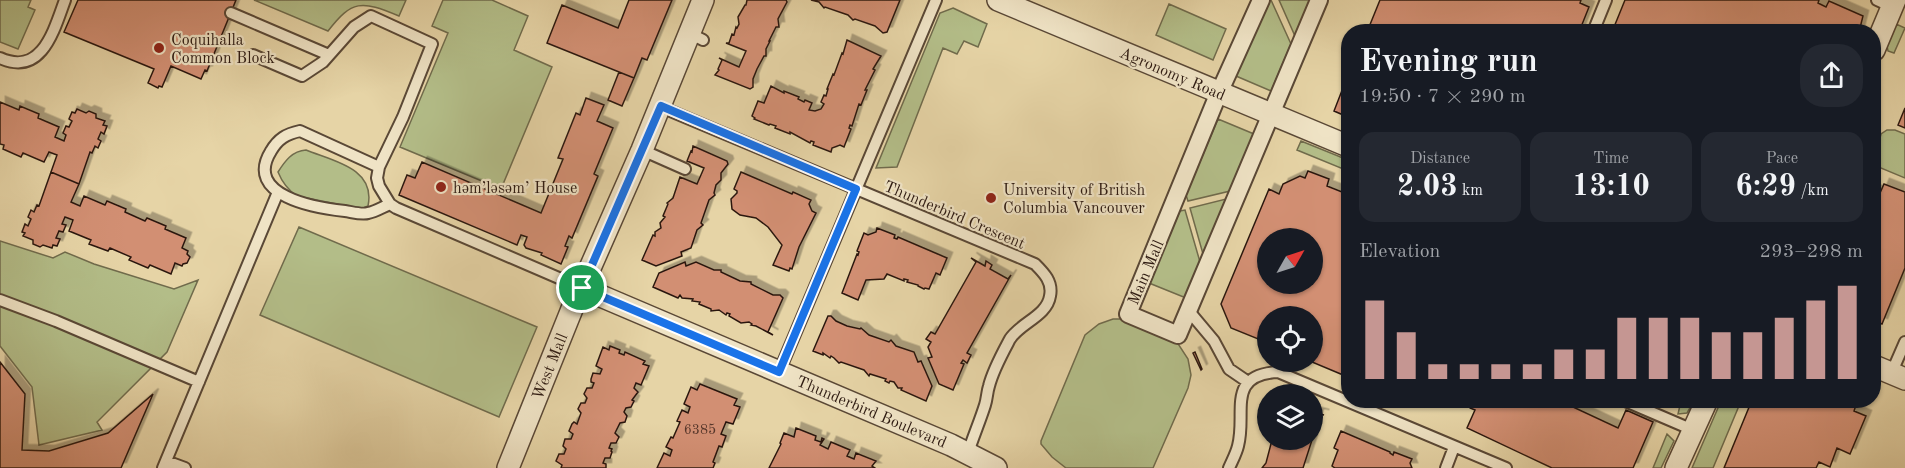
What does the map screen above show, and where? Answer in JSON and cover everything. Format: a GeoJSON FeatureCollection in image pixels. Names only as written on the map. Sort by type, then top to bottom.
{"type":"FeatureCollection","features":[{"type":"Feature","properties":{"kind":"street","name":"West Mall"},"geometry":{"type":"LineString","coordinates":[[508,468],[582,288],[661,106],[696,37],[703,0]]}},
{"type":"Feature","properties":{"kind":"street","name":"Agronomy Road"},"geometry":{"type":"LineString","coordinates":[[998,0],[1341,143]]}},
{"type":"Feature","properties":{"kind":"street","name":"Main Mall"},"geometry":{"type":"LineString","coordinates":[[1261,0],[1219,92],[1128,314],[1178,335],[1318,0]]}},
{"type":"Feature","properties":{"kind":"street"},"geometry":{"type":"LineString","coordinates":[[1881,26],[1888,2]]}},
{"type":"Feature","properties":{"kind":"street","name":"Thunderbird Boulevard"},"geometry":{"type":"LineString","coordinates":[[582,288],[779,372],[965,460],[996,468]]}},
{"type":"Feature","properties":{"kind":"street"},"geometry":{"type":"LineString","coordinates":[[1676,468],[1703,408]]}},
{"type":"Feature","properties":{"kind":"lane"},"geometry":{"type":"LineString","coordinates":[[0,58],[11,63],[30,61],[41,52],[50,39],[65,0]]}},
{"type":"Feature","properties":{"kind":"lane"},"geometry":{"type":"LineString","coordinates":[[779,372],[936,0]]}},
{"type":"Feature","properties":{"kind":"lane"},"geometry":{"type":"LineString","coordinates":[[1596,24],[1603,2]]}},
{"type":"Feature","properties":{"kind":"lane"},"geometry":{"type":"LineString","coordinates":[[231,13],[329,55]]}},
{"type":"Feature","properties":{"kind":"lane"},"geometry":{"type":"LineString","coordinates":[[254,55],[302,76],[323,62],[354,27],[371,16],[432,44],[403,117],[379,166],[377,178],[379,186],[390,204],[582,288]]}},
{"type":"Feature","properties":{"kind":"lane","name":"Thunderbird Crescent"},"geometry":{"type":"LineString","coordinates":[[661,106],[1035,264],[1050,284],[1050,298],[1040,314],[1019,328],[1000,358],[965,460]]}},
{"type":"Feature","properties":{"kind":"lane"},"geometry":{"type":"LineString","coordinates":[[379,166],[300,131],[285,135],[276,143],[268,155],[265,172],[269,182],[278,192],[296,201],[334,210],[368,214],[390,204]]}},
{"type":"Feature","properties":{"kind":"lane"},"geometry":{"type":"LineString","coordinates":[[642,150],[685,169]]}},
{"type":"Feature","properties":{"kind":"lane"},"geometry":{"type":"LineString","coordinates":[[185,468],[165,465],[278,192]]}},
{"type":"Feature","properties":{"kind":"lane"},"geometry":{"type":"LineString","coordinates":[[0,300],[199,382]]}},
{"type":"Feature","properties":{"kind":"lane"},"geometry":{"type":"LineString","coordinates":[[1188,310],[1214,341],[1229,369],[1248,382]]}},
{"type":"Feature","properties":{"kind":"lane"},"geometry":{"type":"LineString","coordinates":[[1890,373],[1905,342]]}},
{"type":"Feature","properties":{"kind":"lane"},"geometry":{"type":"LineString","coordinates":[[1229,468],[1239,445],[1241,396],[1248,382],[1262,374],[1278,372],[1341,398]]}},
{"type":"Feature","properties":{"kind":"lane"},"geometry":{"type":"LineString","coordinates":[[1363,408],[1506,468]]}},
{"type":"Feature","properties":{"kind":"lane"},"geometry":{"type":"LineString","coordinates":[[1642,408],[1693,430]]}},
{"type":"Feature","properties":{"kind":"lane"},"geometry":{"type":"LineString","coordinates":[[1446,468],[1454,447]]}},
{"type":"Feature","properties":{"kind":"green space"},"geometry":{"type":"Polygon","coordinates":[[[0,0],[31,0],[28,7],[35,10],[18,49],[0,42],[0,0]]]}},
{"type":"Feature","properties":{"kind":"green space"},"geometry":{"type":"Polygon","coordinates":[[[254,0],[406,0],[399,16],[375,7],[351,8],[328,31],[254,0]]]}},
{"type":"Feature","properties":{"kind":"green space"},"geometry":{"type":"Polygon","coordinates":[[[443,0],[492,0],[528,16],[514,50],[552,67],[501,189],[400,147],[448,33],[432,26],[443,0]]]}},
{"type":"Feature","properties":{"kind":"green space"},"geometry":{"type":"Polygon","coordinates":[[[1268,0],[1271,0],[1291,44],[1271,91],[1236,76],[1268,0]]]}},
{"type":"Feature","properties":{"kind":"green space"},"geometry":{"type":"Polygon","coordinates":[[[1279,0],[1310,0],[1295,36],[1279,0]]]}},
{"type":"Feature","properties":{"kind":"green space"},"geometry":{"type":"Polygon","coordinates":[[[1169,4],[1226,29],[1213,60],[1156,35],[1169,4]]]}},
{"type":"Feature","properties":{"kind":"green space"},"geometry":{"type":"Polygon","coordinates":[[[953,8],[987,24],[978,47],[964,41],[957,54],[943,48],[897,167],[876,168],[940,13],[953,8]]]}},
{"type":"Feature","properties":{"kind":"green space"},"geometry":{"type":"Polygon","coordinates":[[[1896,24],[1905,28],[1894,53],[1888,51],[1887,46],[1896,24]]]}},
{"type":"Feature","properties":{"kind":"green space"},"geometry":{"type":"Polygon","coordinates":[[[1218,119],[1254,134],[1230,191],[1188,201],[1186,195],[1218,119]]]}},
{"type":"Feature","properties":{"kind":"green space"},"geometry":{"type":"Polygon","coordinates":[[[1887,130],[1895,130],[1905,134],[1905,178],[1881,168],[1881,134],[1887,130]]]}},
{"type":"Feature","properties":{"kind":"green space"},"geometry":{"type":"Polygon","coordinates":[[[1301,141],[1341,157],[1341,168],[1297,150],[1301,141]]]}},
{"type":"Feature","properties":{"kind":"green space"},"geometry":{"type":"Polygon","coordinates":[[[306,150],[340,163],[359,174],[369,193],[368,206],[361,209],[297,196],[291,191],[278,172],[293,154],[306,150]]]}},
{"type":"Feature","properties":{"kind":"green space"},"geometry":{"type":"Polygon","coordinates":[[[1226,199],[1203,254],[1190,208],[1226,199]]]}},
{"type":"Feature","properties":{"kind":"green space"},"geometry":{"type":"Polygon","coordinates":[[[1185,210],[1200,262],[1186,298],[1149,283],[1180,211],[1185,210]]]}},
{"type":"Feature","properties":{"kind":"green space"},"geometry":{"type":"Polygon","coordinates":[[[299,227],[537,327],[499,417],[260,315],[299,227]]]}},
{"type":"Feature","properties":{"kind":"green space"},"geometry":{"type":"Polygon","coordinates":[[[0,241],[53,258],[65,252],[94,264],[174,289],[198,280],[167,352],[97,422],[102,430],[39,445],[32,387],[0,346],[0,241]]]}},
{"type":"Feature","properties":{"kind":"green space"},"geometry":{"type":"Polygon","coordinates":[[[1113,319],[1128,319],[1175,339],[1188,359],[1191,375],[1188,388],[1153,468],[1066,468],[1052,457],[1041,441],[1085,335],[1099,324],[1113,319]]]}},
{"type":"Feature","properties":{"kind":"green space"},"geometry":{"type":"Polygon","coordinates":[[[1679,408],[1690,408],[1687,413],[1678,414],[1679,408]]]}},
{"type":"Feature","properties":{"kind":"green space"},"geometry":{"type":"Polygon","coordinates":[[[1718,408],[1738,408],[1713,468],[1692,468],[1718,408]]]}},
{"type":"Feature","properties":{"kind":"green space"},"geometry":{"type":"Polygon","coordinates":[[[1667,434],[1674,441],[1661,468],[1653,468],[1667,434]]]}},
{"type":"Feature","properties":{"kind":"building","name":"Coquihalla Common Block"},"geometry":{"type":"Polygon","coordinates":[[[78,0],[236,0],[207,71],[205,70],[201,79],[171,66],[162,87],[158,88],[148,83],[154,69],[64,32],[78,0]]]}},
{"type":"Feature","properties":{"kind":"building"},"geometry":{"type":"Polygon","coordinates":[[[629,0],[672,0],[647,60],[642,58],[634,78],[547,43],[562,5],[618,28],[629,0]]]}},
{"type":"Feature","properties":{"kind":"building"},"geometry":{"type":"Polygon","coordinates":[[[747,0],[786,0],[787,2],[778,19],[779,27],[776,27],[769,41],[766,56],[757,69],[753,87],[750,89],[715,75],[722,60],[719,58],[739,67],[746,51],[726,43],[729,43],[732,34],[734,35],[739,24],[738,17],[747,0]]]}},
{"type":"Feature","properties":{"kind":"building"},"geometry":{"type":"Polygon","coordinates":[[[811,0],[900,0],[887,32],[883,33],[875,26],[853,20],[848,15],[824,8],[819,2],[811,0]]]}},
{"type":"Feature","properties":{"kind":"building"},"geometry":{"type":"Polygon","coordinates":[[[1380,0],[1581,0],[1580,3],[1589,7],[1582,24],[1370,24],[1380,0]]]}},
{"type":"Feature","properties":{"kind":"building"},"geometry":{"type":"Polygon","coordinates":[[[1625,0],[1819,0],[1818,3],[1826,7],[1829,1],[1863,16],[1861,24],[1615,24],[1625,0]]]}},
{"type":"Feature","properties":{"kind":"building"},"geometry":{"type":"Polygon","coordinates":[[[847,40],[881,56],[873,69],[875,70],[865,90],[867,90],[861,105],[859,104],[852,126],[850,125],[851,129],[844,147],[840,145],[832,148],[831,152],[813,145],[814,142],[810,143],[790,132],[790,134],[775,128],[776,126],[754,119],[752,116],[758,101],[764,103],[771,86],[799,97],[798,99],[804,102],[805,100],[812,103],[809,110],[821,109],[824,104],[821,102],[824,95],[826,96],[847,40]]]}},
{"type":"Feature","properties":{"kind":"building"},"geometry":{"type":"Polygon","coordinates":[[[619,72],[634,78],[622,106],[608,100],[619,72]]]}},
{"type":"Feature","properties":{"kind":"building"},"geometry":{"type":"Polygon","coordinates":[[[1341,93],[1341,114],[1334,111],[1341,93]]]}},
{"type":"Feature","properties":{"kind":"building","name":"həm’ləsəm’ House"},"geometry":{"type":"Polygon","coordinates":[[[586,98],[604,105],[597,121],[613,128],[594,174],[598,176],[572,238],[569,236],[565,246],[568,247],[561,264],[541,255],[542,253],[526,248],[524,245],[527,237],[521,235],[517,245],[399,195],[407,175],[415,178],[422,162],[541,213],[563,159],[558,158],[576,113],[580,115],[586,98]]]}},
{"type":"Feature","properties":{"kind":"building"},"geometry":{"type":"Polygon","coordinates":[[[0,102],[19,110],[20,106],[39,114],[38,118],[59,127],[55,137],[64,141],[66,135],[63,133],[72,121],[69,119],[72,112],[75,113],[77,109],[96,114],[96,118],[105,121],[103,125],[107,126],[104,134],[101,132],[98,148],[95,146],[92,153],[90,152],[79,184],[51,172],[57,155],[49,152],[44,162],[23,153],[21,157],[3,149],[4,145],[0,144],[0,102]]]}},
{"type":"Feature","properties":{"kind":"building"},"geometry":{"type":"Polygon","coordinates":[[[1905,108],[1905,128],[1898,125],[1905,108]]]}},
{"type":"Feature","properties":{"kind":"building"},"geometry":{"type":"Polygon","coordinates":[[[693,146],[727,161],[728,164],[721,173],[721,180],[716,185],[715,195],[709,200],[701,223],[703,225],[697,230],[691,248],[681,252],[682,256],[656,266],[642,260],[653,235],[655,236],[655,232],[661,228],[660,223],[665,217],[663,216],[667,203],[673,198],[680,177],[697,184],[704,168],[687,161],[693,146]]]}},
{"type":"Feature","properties":{"kind":"building"},"geometry":{"type":"Polygon","coordinates":[[[1308,171],[1329,179],[1327,186],[1341,192],[1341,374],[1323,367],[1323,306],[1257,306],[1257,339],[1231,328],[1221,304],[1269,189],[1279,194],[1283,184],[1300,176],[1305,178],[1308,171]]]}},
{"type":"Feature","properties":{"kind":"building"},"geometry":{"type":"Polygon","coordinates":[[[51,172],[79,184],[71,202],[80,206],[84,196],[105,205],[107,201],[145,221],[147,218],[166,226],[165,229],[186,238],[182,248],[188,251],[187,254],[190,257],[187,263],[182,266],[175,263],[171,274],[150,265],[148,268],[129,260],[131,257],[110,248],[108,251],[89,244],[91,240],[69,231],[73,220],[65,217],[62,224],[66,225],[63,232],[59,231],[56,238],[60,239],[57,246],[53,245],[52,248],[43,245],[40,247],[33,244],[33,240],[23,236],[25,233],[22,232],[25,224],[28,226],[31,219],[28,217],[31,210],[34,212],[37,205],[39,206],[51,172]]]}},
{"type":"Feature","properties":{"kind":"building"},"geometry":{"type":"Polygon","coordinates":[[[741,172],[811,200],[809,204],[812,211],[816,213],[799,247],[792,269],[790,268],[789,271],[773,265],[782,245],[768,227],[756,218],[740,215],[732,209],[731,199],[737,193],[734,189],[741,172]]]}},
{"type":"Feature","properties":{"kind":"building"},"geometry":{"type":"Polygon","coordinates":[[[1884,184],[1905,192],[1905,268],[1882,324],[1881,324],[1881,191],[1884,184]]]}},
{"type":"Feature","properties":{"kind":"building"},"geometry":{"type":"Polygon","coordinates":[[[877,228],[895,235],[894,238],[898,237],[947,258],[940,275],[936,273],[929,289],[887,274],[884,279],[866,280],[858,300],[842,293],[858,255],[857,251],[864,233],[868,235],[876,232],[877,228]]]}},
{"type":"Feature","properties":{"kind":"building"},"geometry":{"type":"Polygon","coordinates":[[[971,258],[985,266],[986,261],[992,265],[990,269],[1008,279],[1011,275],[967,353],[971,355],[967,363],[963,360],[961,363],[964,364],[953,390],[939,384],[928,358],[932,357],[928,347],[931,342],[926,339],[931,332],[935,334],[976,262],[971,258]]]}},
{"type":"Feature","properties":{"kind":"building"},"geometry":{"type":"Polygon","coordinates":[[[685,262],[686,266],[696,262],[714,270],[721,270],[740,281],[751,282],[773,295],[780,295],[783,298],[768,332],[773,335],[749,322],[741,323],[729,316],[730,314],[726,315],[719,310],[711,311],[699,304],[700,302],[692,301],[693,299],[682,298],[680,295],[678,298],[653,287],[659,273],[685,262]]]}},
{"type":"Feature","properties":{"kind":"building"},"geometry":{"type":"Polygon","coordinates":[[[828,316],[847,326],[861,328],[869,335],[889,342],[891,340],[896,346],[914,352],[918,362],[921,361],[932,386],[926,401],[901,390],[902,388],[898,388],[894,382],[889,383],[885,381],[886,379],[870,374],[869,376],[864,370],[839,363],[831,356],[830,358],[823,353],[823,355],[813,351],[828,316]]]}},
{"type":"Feature","properties":{"kind":"building"},"geometry":{"type":"Polygon","coordinates":[[[610,346],[620,350],[619,353],[624,355],[625,352],[645,361],[643,364],[649,366],[641,385],[636,383],[634,388],[638,392],[632,400],[634,401],[631,407],[626,408],[624,412],[627,416],[625,422],[620,423],[615,433],[619,437],[616,443],[611,443],[610,458],[605,458],[603,463],[606,464],[606,468],[561,468],[562,465],[556,461],[559,454],[564,454],[565,439],[571,439],[573,434],[569,431],[574,422],[577,424],[581,413],[578,409],[581,403],[585,403],[587,398],[584,394],[587,388],[592,388],[593,373],[600,374],[602,369],[596,366],[603,347],[609,350],[610,346]]]}},
{"type":"Feature","properties":{"kind":"building"},"geometry":{"type":"Polygon","coordinates":[[[1195,352],[1202,369],[1201,370],[1193,353],[1195,352]]]}},
{"type":"Feature","properties":{"kind":"building"},"geometry":{"type":"Polygon","coordinates":[[[0,362],[25,394],[22,450],[49,451],[108,433],[153,394],[121,468],[0,468],[0,362]]]}},
{"type":"Feature","properties":{"kind":"building"},"geometry":{"type":"Polygon","coordinates":[[[700,384],[737,399],[734,405],[740,407],[733,424],[726,422],[721,434],[726,436],[722,447],[719,446],[713,468],[657,468],[664,453],[670,456],[672,450],[666,447],[680,422],[677,421],[682,410],[688,413],[690,407],[684,404],[691,387],[697,390],[700,384]]]}},
{"type":"Feature","properties":{"kind":"building"},"geometry":{"type":"Polygon","coordinates":[[[1470,408],[1575,408],[1618,428],[1626,410],[1653,422],[1633,468],[1552,468],[1467,428],[1475,410],[1470,408]]]}},
{"type":"Feature","properties":{"kind":"building"},"geometry":{"type":"Polygon","coordinates":[[[1749,408],[1855,408],[1854,411],[1866,416],[1850,454],[1837,448],[1830,467],[1819,462],[1816,468],[1724,468],[1749,408]]]}},
{"type":"Feature","properties":{"kind":"building"},"geometry":{"type":"Polygon","coordinates":[[[796,428],[816,436],[815,440],[821,442],[822,438],[824,439],[820,445],[828,449],[831,442],[850,450],[847,456],[854,459],[856,453],[876,461],[872,466],[875,468],[769,468],[784,433],[794,437],[796,428]]]}},
{"type":"Feature","properties":{"kind":"building"},"geometry":{"type":"Polygon","coordinates":[[[1341,431],[1393,455],[1394,452],[1412,459],[1410,463],[1412,468],[1335,468],[1332,466],[1338,450],[1334,448],[1341,431]]]}},
{"type":"Feature","properties":{"kind":"building"},"geometry":{"type":"Polygon","coordinates":[[[1269,450],[1309,450],[1303,468],[1262,468],[1266,463],[1269,450]]]}},
{"type":"Feature","properties":{"kind":"place","name":"Coquihalla Common Block"},"geometry":{"type":"Point","coordinates":[159,48]}},
{"type":"Feature","properties":{"kind":"place","name":"həm’ləsəm’ House"},"geometry":{"type":"Point","coordinates":[441,187]}},
{"type":"Feature","properties":{"kind":"place","name":"University of British Columbia Vancouver"},"geometry":{"type":"Point","coordinates":[991,198]}},
{"type":"Feature","properties":{"kind":"route"},"geometry":{"type":"LineString","coordinates":[[661,106],[856,189],[779,372],[582,288],[661,106]]}}]}
